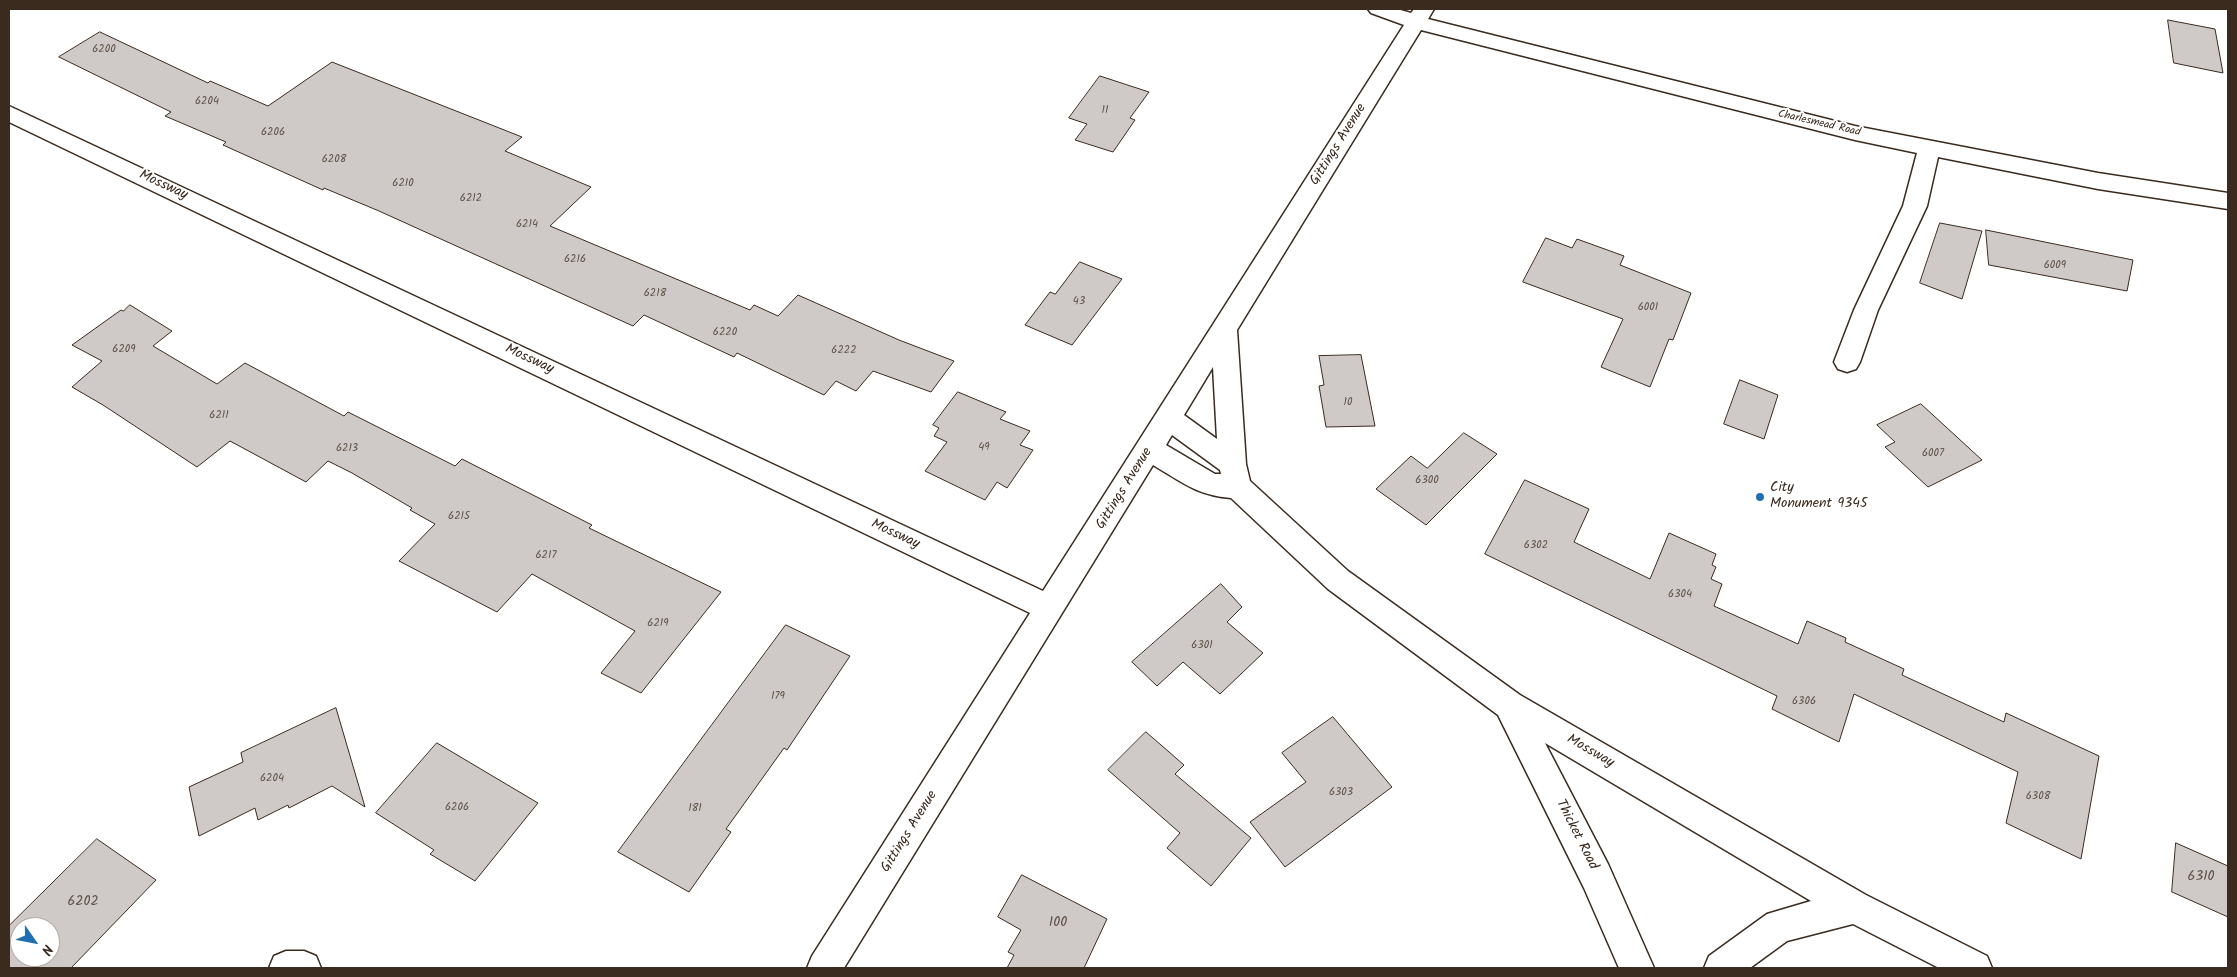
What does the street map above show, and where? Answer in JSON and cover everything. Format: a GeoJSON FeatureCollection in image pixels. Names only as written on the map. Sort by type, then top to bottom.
{"type":"FeatureCollection","features":[{"type":"Feature","properties":{"kind":"street","name":"Charlesmead Road"},"geometry":{"type":"LineString","coordinates":[[1378,9],[1420,15],[1693,93],[1855,133],[2098,181],[2228,201]]}},
{"type":"Feature","properties":{"kind":"street","name":"Gittings Avenue"},"geometry":{"type":"LineString","coordinates":[[824,968],[1420,15]]}},
{"type":"Feature","properties":{"kind":"street","name":"Mossway"},"geometry":{"type":"LineString","coordinates":[[9,112],[1050,608]]}},
{"type":"Feature","properties":{"kind":"street"},"geometry":{"type":"LineString","coordinates":[[1847,362],[1866,310],[1915,206],[1929,148]]}},
{"type":"Feature","properties":{"kind":"street"},"geometry":{"type":"LineString","coordinates":[[1150,449],[1210,485],[1235,475],[1224,328]]}},
{"type":"Feature","properties":{"kind":"street","name":"Mossway"},"geometry":{"type":"LineString","coordinates":[[1169,418],[1235,475],[1338,580],[1510,705],[1854,907],[1975,968]]}},
{"type":"Feature","properties":{"kind":"street","name":"Thicket Road"},"geometry":{"type":"LineString","coordinates":[[1510,705],[1596,876],[1637,968]]}},
{"type":"Feature","properties":{"kind":"street"},"geometry":{"type":"LineString","coordinates":[[1721,968],[1779,926],[1854,907]]}},
{"type":"Feature","properties":{"kind":"street"},"geometry":{"type":"LineString","coordinates":[[286,968],[304,968]]}},
{"type":"Feature","properties":{"kind":"building"},"geometry":{"type":"Polygon","coordinates":[[[2168,20],[2215,29],[2223,73],[2174,63],[2168,20]]]}},
{"type":"Feature","properties":{"kind":"building"},"geometry":{"type":"Polygon","coordinates":[[[100,32],[208,83],[210,81],[268,106],[332,62],[522,137],[505,151],[591,187],[550,226],[750,310],[754,305],[778,316],[798,295],[899,340],[954,361],[931,392],[873,371],[856,391],[836,381],[824,395],[737,353],[734,357],[644,315],[633,326],[379,211],[324,188],[323,190],[223,145],[226,142],[165,116],[171,112],[59,57],[100,32]]]}},
{"type":"Feature","properties":{"kind":"building"},"geometry":{"type":"Polygon","coordinates":[[[1100,76],[1149,92],[1130,118],[1135,120],[1113,152],[1075,140],[1087,124],[1069,118],[1100,76]]]}},
{"type":"Feature","properties":{"kind":"building"},"geometry":{"type":"Polygon","coordinates":[[[1940,223],[1982,231],[1962,299],[1920,283],[1940,223]]]}},
{"type":"Feature","properties":{"kind":"building"},"geometry":{"type":"Polygon","coordinates":[[[1986,230],[2133,260],[2127,291],[1989,265],[1986,230]]]}},
{"type":"Feature","properties":{"kind":"building"},"geometry":{"type":"Polygon","coordinates":[[[1546,238],[1572,248],[1577,239],[1624,256],[1620,265],[1691,293],[1673,340],[1669,339],[1650,387],[1601,367],[1623,319],[1523,282],[1546,238]]]}},
{"type":"Feature","properties":{"kind":"building"},"geometry":{"type":"Polygon","coordinates":[[[1080,262],[1122,279],[1072,345],[1025,325],[1050,292],[1055,294],[1080,262]]]}},
{"type":"Feature","properties":{"kind":"building"},"geometry":{"type":"Polygon","coordinates":[[[130,305],[172,331],[153,346],[217,384],[245,363],[344,416],[348,412],[455,466],[462,459],[592,525],[589,528],[721,592],[641,693],[601,673],[635,631],[532,574],[497,612],[399,561],[435,524],[410,510],[412,508],[352,473],[328,461],[306,482],[230,441],[197,467],[103,405],[72,387],[102,361],[72,345],[130,305]]]}},
{"type":"Feature","properties":{"kind":"building"},"geometry":{"type":"Polygon","coordinates":[[[1361,355],[1375,426],[1326,427],[1319,386],[1324,385],[1319,356],[1361,355]]]}},
{"type":"Feature","properties":{"kind":"building"},"geometry":{"type":"Polygon","coordinates":[[[1740,380],[1778,395],[1764,439],[1724,424],[1740,380]]]}},
{"type":"Feature","properties":{"kind":"building"},"geometry":{"type":"Polygon","coordinates":[[[958,392],[1006,412],[1000,419],[1030,431],[1020,445],[1033,450],[1007,488],[997,482],[985,500],[925,471],[947,442],[934,436],[939,428],[933,425],[958,392]]]}},
{"type":"Feature","properties":{"kind":"building"},"geometry":{"type":"Polygon","coordinates":[[[1921,404],[1982,460],[1928,487],[1885,447],[1895,442],[1877,425],[1921,404]]]}},
{"type":"Feature","properties":{"kind":"building"},"geometry":{"type":"Polygon","coordinates":[[[1464,433],[1497,454],[1426,525],[1376,489],[1411,456],[1427,468],[1464,433]]]}},
{"type":"Feature","properties":{"kind":"building"},"geometry":{"type":"Polygon","coordinates":[[[1525,480],[1589,509],[1574,542],[1650,579],[1669,533],[1716,554],[1712,565],[1716,567],[1711,579],[1722,584],[1714,606],[1798,644],[1807,621],[1846,638],[1845,642],[1904,669],[1902,675],[2004,722],[2006,713],[2099,756],[2081,859],[2006,823],[2018,772],[1854,694],[1839,742],[1772,709],[1777,696],[1485,554],[1525,480]]]}},
{"type":"Feature","properties":{"kind":"building"},"geometry":{"type":"Polygon","coordinates":[[[1221,584],[1242,607],[1227,622],[1263,653],[1220,694],[1183,662],[1157,686],[1132,662],[1221,584]]]}},
{"type":"Feature","properties":{"kind":"building"},"geometry":{"type":"Polygon","coordinates":[[[786,625],[850,656],[787,750],[784,748],[726,829],[731,832],[689,892],[618,852],[786,625]]]}},
{"type":"Feature","properties":{"kind":"building"},"geometry":{"type":"Polygon","coordinates":[[[336,708],[365,807],[332,786],[289,808],[288,805],[258,820],[255,808],[199,836],[189,787],[243,762],[241,753],[336,708]]]}},
{"type":"Feature","properties":{"kind":"building"},"geometry":{"type":"Polygon","coordinates":[[[1333,717],[1392,787],[1285,867],[1250,822],[1306,782],[1282,753],[1333,717]]]}},
{"type":"Feature","properties":{"kind":"building"},"geometry":{"type":"Polygon","coordinates":[[[1146,732],[1184,765],[1175,774],[1251,838],[1211,886],[1167,848],[1180,833],[1108,770],[1146,732]]]}},
{"type":"Feature","properties":{"kind":"building"},"geometry":{"type":"Polygon","coordinates":[[[437,743],[538,803],[475,881],[430,854],[434,850],[376,813],[437,743]]]}},
{"type":"Feature","properties":{"kind":"building"},"geometry":{"type":"Polygon","coordinates":[[[97,839],[156,880],[71,968],[9,968],[10,925],[10,967],[60,967],[60,917],[18,917],[97,839]]]}},
{"type":"Feature","properties":{"kind":"building"},"geometry":{"type":"Polygon","coordinates":[[[2176,843],[2228,866],[2228,917],[2172,892],[2176,843]]]}},
{"type":"Feature","properties":{"kind":"building"},"geometry":{"type":"Polygon","coordinates":[[[1022,875],[1107,919],[1084,968],[1007,968],[1014,955],[1008,952],[1021,930],[998,917],[1022,875]]]}},
{"type":"Feature","properties":{"kind":"place","name":"City Monument 9345"},"geometry":{"type":"Point","coordinates":[1760,497]}}]}
